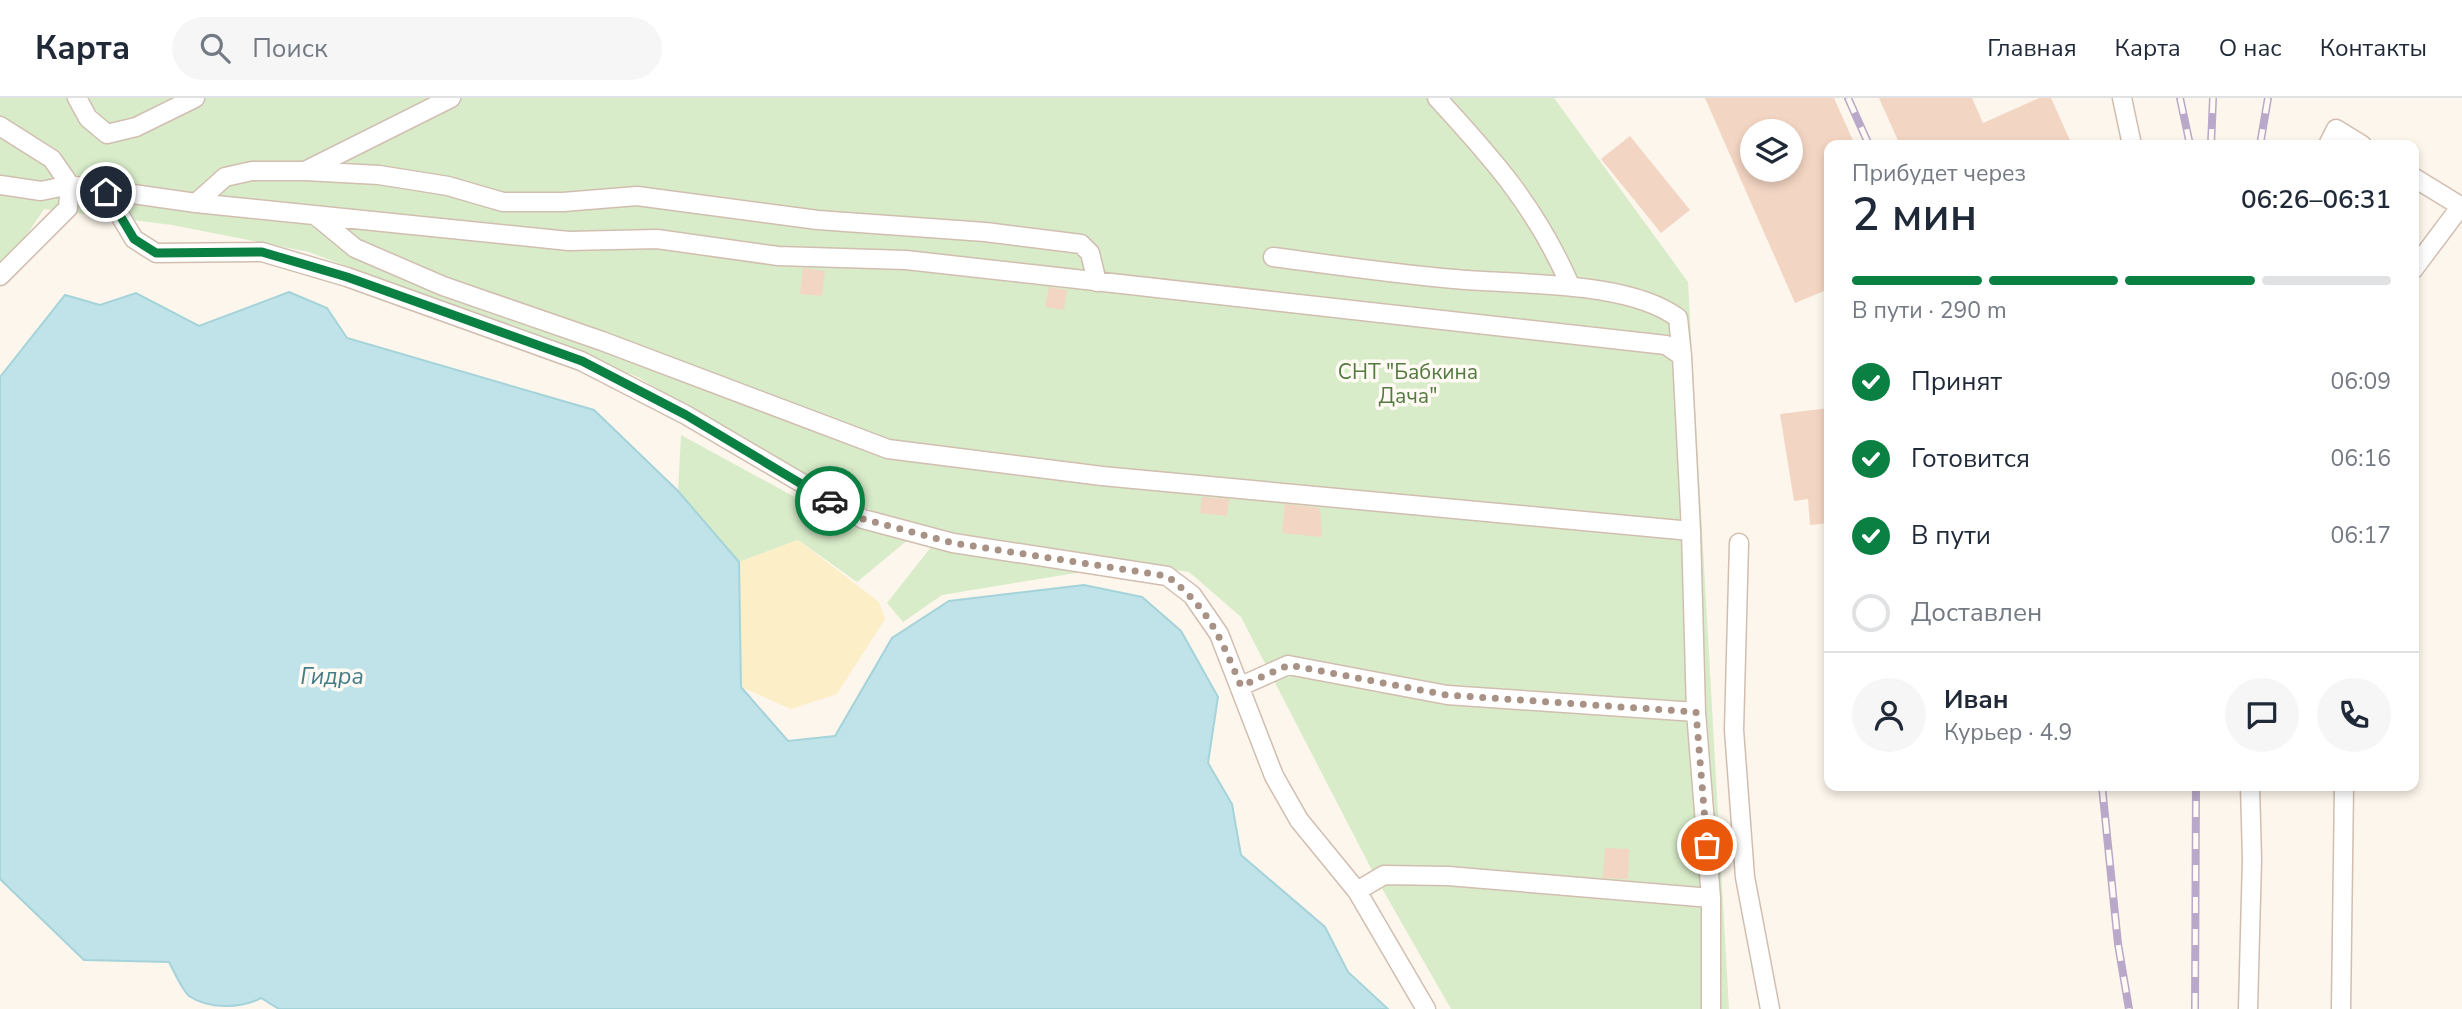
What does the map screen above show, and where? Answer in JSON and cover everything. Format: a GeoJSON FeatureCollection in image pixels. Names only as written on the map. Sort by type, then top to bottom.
{"type":"FeatureCollection","features":[{"type":"Feature","properties":{"kind":"street"},"geometry":{"type":"LineString","coordinates":[[77,98],[88,118],[107,134],[136,127],[195,98]]}},
{"type":"Feature","properties":{"kind":"street"},"geometry":{"type":"LineString","coordinates":[[305,171],[451,98]]}},
{"type":"Feature","properties":{"kind":"street"},"geometry":{"type":"LineString","coordinates":[[1437,98],[1501,168],[1550,240],[1570,285]]}},
{"type":"Feature","properties":{"kind":"street"},"geometry":{"type":"LineString","coordinates":[[2122,98],[2131,140]]}},
{"type":"Feature","properties":{"kind":"street"},"geometry":{"type":"LineString","coordinates":[[0,126],[52,159],[69,185],[68,208],[0,276]]}},
{"type":"Feature","properties":{"kind":"street"},"geometry":{"type":"LineString","coordinates":[[2330,140],[2336,129],[2354,140]]}},
{"type":"Feature","properties":{"kind":"street"},"geometry":{"type":"LineString","coordinates":[[197,203],[225,177],[252,171],[379,175],[448,186],[503,202],[563,202],[637,196],[818,220],[985,232],[1081,244],[1090,253],[1097,282]]}},
{"type":"Feature","properties":{"kind":"street"},"geometry":{"type":"LineString","coordinates":[[2419,181],[2461,207],[2419,262]]}},
{"type":"Feature","properties":{"kind":"street"},"geometry":{"type":"LineString","coordinates":[[0,185],[41,191],[69,185],[197,203],[569,241],[657,239],[778,256],[906,260],[1666,345],[1682,356]]}},
{"type":"Feature","properties":{"kind":"street"},"geometry":{"type":"LineString","coordinates":[[106,192],[134,239],[156,253],[262,252],[347,277],[582,361],[686,415],[863,519],[953,543],[1167,576],[1192,595],[1219,634],[1274,776],[1299,820],[1357,891],[1426,1009]]}},
{"type":"Feature","properties":{"kind":"street"},"geometry":{"type":"LineString","coordinates":[[315,215],[355,248],[443,286],[602,341],[888,449],[1102,476],[1691,531]]}},
{"type":"Feature","properties":{"kind":"street"},"geometry":{"type":"LineString","coordinates":[[1273,257],[1454,279],[1570,285],[1661,305],[1678,318],[1691,531],[1696,712],[1711,898],[1711,1009]]}},
{"type":"Feature","properties":{"kind":"street"},"geometry":{"type":"LineString","coordinates":[[1739,543],[1734,730],[1745,877],[1770,1009]]}},
{"type":"Feature","properties":{"kind":"street"},"geometry":{"type":"LineString","coordinates":[[1241,686],[1289,665],[1447,695],[1696,712]]}},
{"type":"Feature","properties":{"kind":"street"},"geometry":{"type":"LineString","coordinates":[[2248,1009],[2252,859],[2250,791]]}},
{"type":"Feature","properties":{"kind":"street"},"geometry":{"type":"LineString","coordinates":[[2341,1009],[2344,791]]}},
{"type":"Feature","properties":{"kind":"street"},"geometry":{"type":"LineString","coordinates":[[1357,891],[1384,875],[1448,876],[1711,898]]}},
{"type":"Feature","properties":{"kind":"green space","name":"СНТ \"Бабкина Дача\""},"geometry":{"type":"Polygon","coordinates":[[[0,98],[1554,98],[1688,282],[1729,1009],[1451,1009],[1376,878],[1241,617],[1189,572],[935,532],[839,499],[638,377],[309,252],[172,225],[44,209],[0,275],[0,98]]]}},
{"type":"Feature","properties":{"kind":"green space"},"geometry":{"type":"Polygon","coordinates":[[[681,435],[793,496],[909,539],[857,582],[798,540],[739,562],[678,491],[681,435]]]}},
{"type":"Feature","properties":{"kind":"green space"},"geometry":{"type":"Polygon","coordinates":[[[931,547],[1082,572],[942,595],[903,622],[887,603],[931,547]]]}},
{"type":"Feature","properties":{"kind":"sand"},"geometry":{"type":"Polygon","coordinates":[[[798,540],[879,602],[885,619],[837,694],[791,709],[741,687],[739,562],[798,540]]]}},
{"type":"Feature","properties":{"kind":"water","name":"Гидра"},"geometry":{"type":"Polygon","coordinates":[[[289,292],[327,308],[347,338],[594,410],[678,491],[739,562],[741,687],[788,741],[835,736],[892,638],[949,601],[1084,585],[1142,597],[1181,631],[1218,697],[1208,763],[1232,804],[1241,855],[1325,927],[1348,972],[1388,1009],[279,1009],[261,998],[234,1006],[197,1000],[189,996],[183,988],[169,962],[84,960],[0,879],[0,377],[65,295],[100,305],[136,293],[199,326],[289,292]]]}},
{"type":"Feature","properties":{"kind":"building"},"geometry":{"type":"Polygon","coordinates":[[[1705,98],[1834,98],[1853,140],[1824,140],[1824,291],[1795,303],[1742,182],[1803,182],[1803,119],[1740,119],[1740,178],[1705,98]]]}},
{"type":"Feature","properties":{"kind":"building"},"geometry":{"type":"Polygon","coordinates":[[[1879,98],[1972,98],[1983,123],[2039,98],[2051,98],[2070,140],[1898,140],[1879,98]]]}},
{"type":"Feature","properties":{"kind":"building"},"geometry":{"type":"Polygon","coordinates":[[[1630,136],[1690,210],[1661,233],[1601,159],[1630,136]]]}},
{"type":"Feature","properties":{"kind":"building"},"geometry":{"type":"Polygon","coordinates":[[[803,268],[825,271],[822,296],[800,294],[803,268]]]}},
{"type":"Feature","properties":{"kind":"building"},"geometry":{"type":"Polygon","coordinates":[[[1049,287],[1067,290],[1064,310],[1045,307],[1049,287]]]}},
{"type":"Feature","properties":{"kind":"building"},"geometry":{"type":"Polygon","coordinates":[[[1824,409],[1824,524],[1810,525],[1808,499],[1794,501],[1780,414],[1824,409]]]}},
{"type":"Feature","properties":{"kind":"building"},"geometry":{"type":"Polygon","coordinates":[[[1202,497],[1229,499],[1227,516],[1200,513],[1202,497]]]}},
{"type":"Feature","properties":{"kind":"building"},"geometry":{"type":"Polygon","coordinates":[[[1285,504],[1320,508],[1322,537],[1282,533],[1285,504]]]}},
{"type":"Feature","properties":{"kind":"building"},"geometry":{"type":"Polygon","coordinates":[[[1605,848],[1629,849],[1628,879],[1603,878],[1605,848]]]}},
{"type":"Feature","properties":{"kind":"railway"},"geometry":{"type":"LineString","coordinates":[[1848,98],[1867,140]]}},
{"type":"Feature","properties":{"kind":"railway"},"geometry":{"type":"LineString","coordinates":[[2180,98],[2189,140]]}},
{"type":"Feature","properties":{"kind":"railway"},"geometry":{"type":"LineString","coordinates":[[2211,140],[2213,98]]}},
{"type":"Feature","properties":{"kind":"railway"},"geometry":{"type":"LineString","coordinates":[[2261,140],[2268,98]]}},
{"type":"Feature","properties":{"kind":"railway"},"geometry":{"type":"LineString","coordinates":[[2103,791],[2118,944],[2129,1009]]}},
{"type":"Feature","properties":{"kind":"railway"},"geometry":{"type":"LineString","coordinates":[[2195,1009],[2196,791]]}},
{"type":"Feature","properties":{"kind":"way so far"},"geometry":{"type":"LineString","coordinates":[[830,501],[863,519],[953,543],[1167,576],[1192,595],[1219,634],[1241,686],[1289,665],[1447,695],[1696,712],[1707,845]]}},
{"type":"Feature","properties":{"kind":"route"},"geometry":{"type":"LineString","coordinates":[[106,192],[134,239],[156,253],[262,252],[347,277],[582,361],[686,415],[830,501]]}}]}
